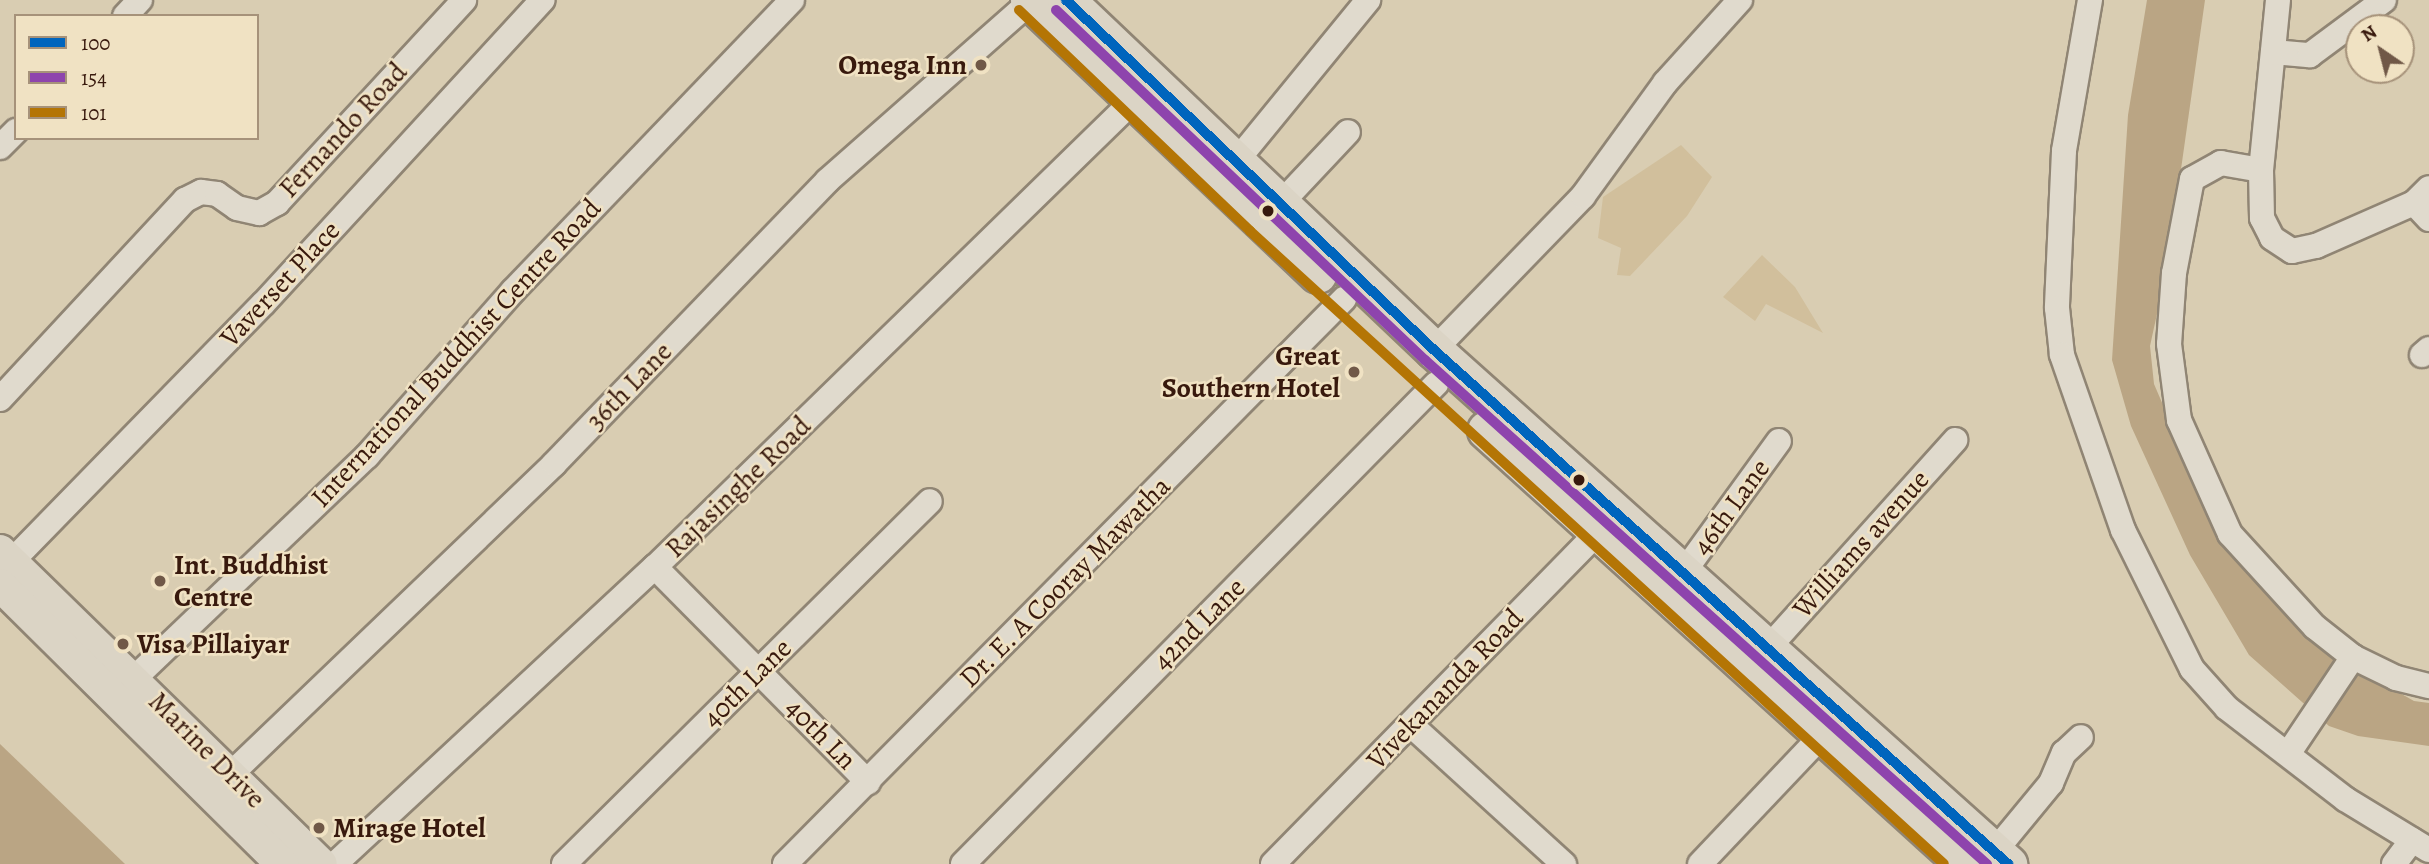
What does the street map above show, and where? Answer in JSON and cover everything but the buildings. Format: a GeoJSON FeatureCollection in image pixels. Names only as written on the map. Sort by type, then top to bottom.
{"type":"FeatureCollection","features":[{"type":"Feature","properties":{"kind":"highway"},"geometry":{"type":"LineString","coordinates":[[1061,3],[1234,164],[1282,202],[1435,367],[1832,726],[1990,860]]}},
{"type":"Feature","properties":{"kind":"highway"},"geometry":{"type":"LineString","coordinates":[[1061,3],[1133,102],[1344,299],[1435,367]]}},
{"type":"Feature","properties":{"kind":"highway"},"geometry":{"type":"LineString","coordinates":[[1607,523],[1684,573],[1768,648],[1832,726]]}},
{"type":"Feature","properties":{"kind":"main road","name":"Marine Drive"},"geometry":{"type":"LineString","coordinates":[[4,566],[124,688],[282,864]]}},
{"type":"Feature","properties":{"kind":"main road","name":"Marine Drive"},"geometry":{"type":"LineString","coordinates":[[124,688],[231,774],[321,864]]}},
{"type":"Feature","properties":{"kind":"street"},"geometry":{"type":"LineString","coordinates":[[127,14],[140,0]]}},
{"type":"Feature","properties":{"kind":"street","name":"Fernando Road"},"geometry":{"type":"LineString","coordinates":[[0,399],[185,200],[201,192],[217,194],[237,208],[259,213],[277,203],[464,0]]}},
{"type":"Feature","properties":{"kind":"street","name":"Vaverset Place"},"geometry":{"type":"LineString","coordinates":[[4,566],[263,304],[543,0]]}},
{"type":"Feature","properties":{"kind":"street","name":"International Buddhist Centre Road"},"geometry":{"type":"LineString","coordinates":[[124,688],[367,456],[513,291],[792,0]]}},
{"type":"Feature","properties":{"kind":"street"},"geometry":{"type":"LineString","coordinates":[[1234,164],[1368,0]]}},
{"type":"Feature","properties":{"kind":"street","name":"42nd Lane"},"geometry":{"type":"LineString","coordinates":[[963,864],[1435,367],[1583,196],[1665,83],[1740,0]]}},
{"type":"Feature","properties":{"kind":"street"},"geometry":{"type":"LineString","coordinates":[[2090,0],[2064,151],[2057,308],[2062,355],[2123,530],[2192,669],[2227,708],[2346,799],[2420,845],[2394,864]]}},
{"type":"Feature","properties":{"kind":"street"},"geometry":{"type":"LineString","coordinates":[[2278,0],[2261,170],[2262,218],[2272,238],[2292,251],[2316,246],[2424,203]]}},
{"type":"Feature","properties":{"kind":"street"},"geometry":{"type":"LineString","coordinates":[[2273,52],[2310,55],[2384,0]]}},
{"type":"Feature","properties":{"kind":"street","name":"36th Lane"},"geometry":{"type":"LineString","coordinates":[[231,774],[554,464],[827,181],[1061,3]]}},
{"type":"Feature","properties":{"kind":"street","name":"Rajasinghe Road"},"geometry":{"type":"LineString","coordinates":[[335,864],[655,567],[1133,102]]}},
{"type":"Feature","properties":{"kind":"street"},"geometry":{"type":"LineString","coordinates":[[1282,202],[1348,132]]}},
{"type":"Feature","properties":{"kind":"street"},"geometry":{"type":"LineString","coordinates":[[0,147],[14,133]]}},
{"type":"Feature","properties":{"kind":"street"},"geometry":{"type":"LineString","coordinates":[[2261,170],[2221,163],[2192,179],[2174,273],[2169,344],[2174,400],[2230,534],[2315,627],[2353,657],[2396,678],[2429,687]]}},
{"type":"Feature","properties":{"kind":"street","name":"Dr. E. A Cooray Mawatha"},"geometry":{"type":"LineString","coordinates":[[785,864],[1344,299]]}},
{"type":"Feature","properties":{"kind":"street","name":"Williams avenue"},"geometry":{"type":"LineString","coordinates":[[1768,648],[1955,440]]}},
{"type":"Feature","properties":{"kind":"street","name":"46th Lane"},"geometry":{"type":"LineString","coordinates":[[1684,573],[1779,441]]}},
{"type":"Feature","properties":{"kind":"street","name":"40th Lane"},"geometry":{"type":"LineString","coordinates":[[564,864],[930,501]]}},
{"type":"Feature","properties":{"kind":"street","name":"Vivekananda Road"},"geometry":{"type":"LineString","coordinates":[[1273,864],[1607,523]]}},
{"type":"Feature","properties":{"kind":"street","name":"40th Ln"},"geometry":{"type":"LineString","coordinates":[[655,567],[868,782]]}},
{"type":"Feature","properties":{"kind":"street"},"geometry":{"type":"LineString","coordinates":[[2288,754],[2353,657]]}},
{"type":"Feature","properties":{"kind":"street"},"geometry":{"type":"LineString","coordinates":[[1410,725],[1564,864]]}},
{"type":"Feature","properties":{"kind":"street"},"geometry":{"type":"LineString","coordinates":[[1700,864],[1832,726]]}},
{"type":"Feature","properties":{"kind":"street"},"geometry":{"type":"LineString","coordinates":[[1990,860],[2051,783],[2064,753],[2081,737]]}},
{"type":"Feature","properties":{"kind":"shaded area"},"geometry":{"type":"Polygon","coordinates":[[[2147,0],[2205,0],[2167,268],[2150,346],[2154,384],[2205,503],[2255,582],[2348,664],[2414,701],[2429,703],[2429,746],[2358,736],[2329,726],[2249,655],[2190,555],[2131,426],[2112,360],[2128,115],[2147,0]]]}},
{"type":"Feature","properties":{"kind":"shaded area"},"geometry":{"type":"Polygon","coordinates":[[[1681,145],[1712,177],[1687,216],[1630,276],[1617,275],[1621,248],[1598,238],[1603,197],[1681,145]]]}},
{"type":"Feature","properties":{"kind":"shaded area"},"geometry":{"type":"Polygon","coordinates":[[[1762,255],[1795,287],[1823,333],[1766,304],[1755,321],[1723,297],[1762,255]]]}},
{"type":"Feature","properties":{"kind":"shaded area"},"geometry":{"type":"Polygon","coordinates":[[[0,744],[125,864],[0,864],[0,744]]]}},
{"type":"Feature","properties":{"kind":"transit line","name":"100"},"geometry":{"type":"LineString","coordinates":[[1066,0],[1434,350],[2008,864]]}},
{"type":"Feature","properties":{"kind":"transit line","name":"101"},"geometry":{"type":"LineString","coordinates":[[1019,10],[1250,231],[1944,864]]}},
{"type":"Feature","properties":{"kind":"transit line","name":"154"},"geometry":{"type":"LineString","coordinates":[[1056,10],[1425,360],[1987,864]]}},
{"type":"Feature","properties":{"kind":"place","name":"Omega Inn"},"geometry":{"type":"Point","coordinates":[981,65]}},
{"type":"Feature","properties":{"kind":"place","name":"Great Southern Hotel"},"geometry":{"type":"Point","coordinates":[1354,372]}},
{"type":"Feature","properties":{"kind":"place","name":"Int. Buddhist Centre"},"geometry":{"type":"Point","coordinates":[160,581]}},
{"type":"Feature","properties":{"kind":"place","name":"Visa Pillaiyar"},"geometry":{"type":"Point","coordinates":[123,644]}},
{"type":"Feature","properties":{"kind":"place","name":"Mirage Hotel"},"geometry":{"type":"Point","coordinates":[319,828]}}]}
